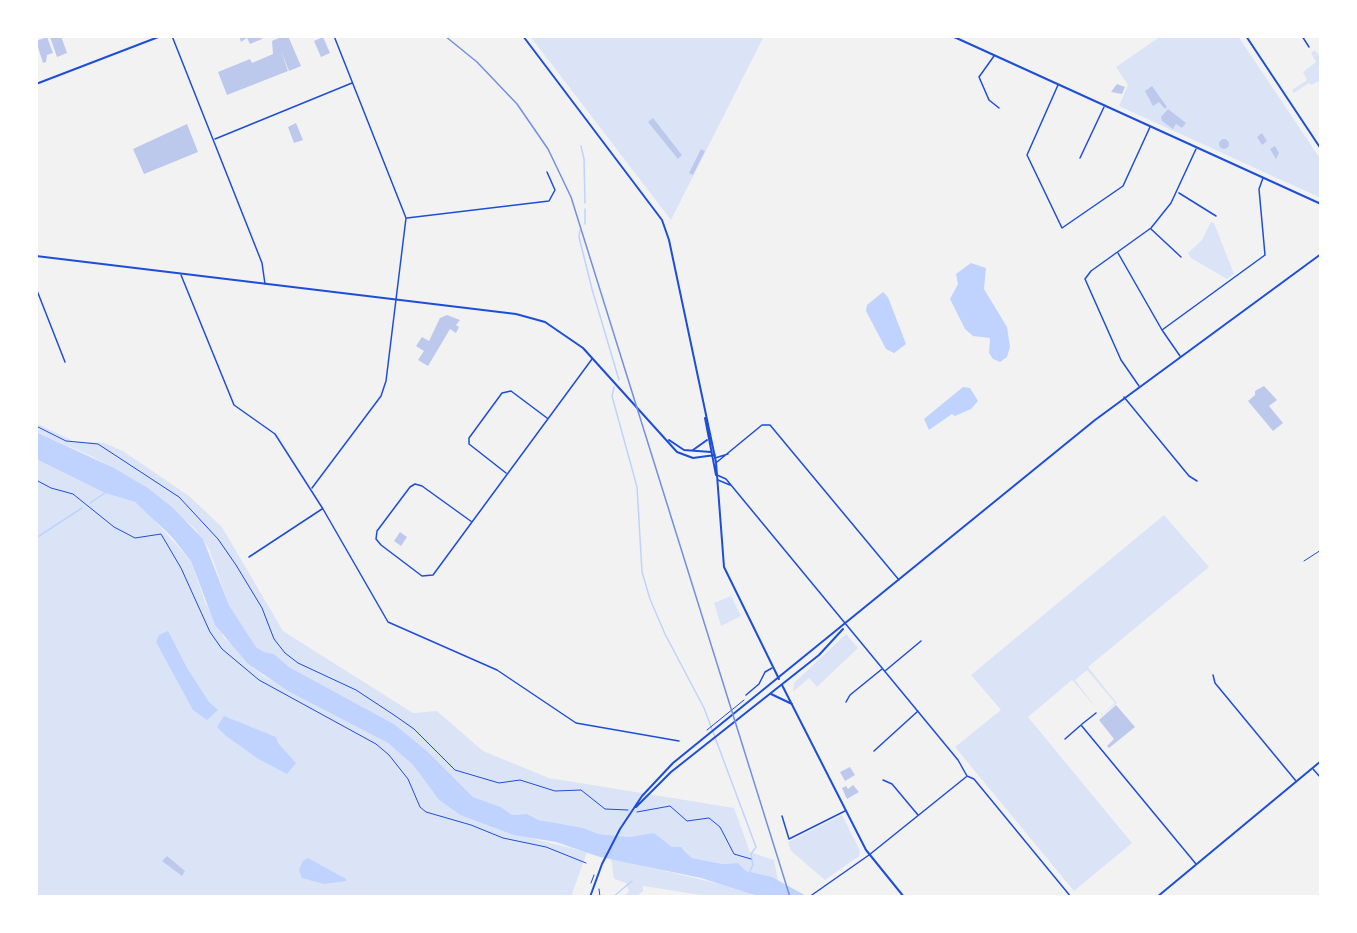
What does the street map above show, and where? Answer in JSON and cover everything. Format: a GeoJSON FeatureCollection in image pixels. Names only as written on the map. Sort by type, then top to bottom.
{"type":"FeatureCollection","features":[{"type":"Feature","properties":{"kind":"street"},"geometry":{"type":"LineString","coordinates":[[36,84],[161,36]]}},
{"type":"Feature","properties":{"kind":"street"},"geometry":{"type":"LineString","coordinates":[[172,36],[262,263],[265,284]]}},
{"type":"Feature","properties":{"kind":"street"},"geometry":{"type":"LineString","coordinates":[[311,489],[381,396],[386,381],[406,218],[334,36]]}},
{"type":"Feature","properties":{"kind":"street"},"geometry":{"type":"LineString","coordinates":[[523,36],[662,220],[669,240],[714,458],[724,567],[870,855],[904,897]]}},
{"type":"Feature","properties":{"kind":"street"},"geometry":{"type":"LineString","coordinates":[[952,36],[1320,204],[1321,200]]}},
{"type":"Feature","properties":{"kind":"street"},"geometry":{"type":"LineString","coordinates":[[1246,36],[1321,149]]}},
{"type":"Feature","properties":{"kind":"street"},"geometry":{"type":"LineString","coordinates":[[1302,36],[1309,47]]}},
{"type":"Feature","properties":{"kind":"street"},"geometry":{"type":"LineString","coordinates":[[995,56],[978,77],[989,100],[999,108]]}},
{"type":"Feature","properties":{"kind":"street"},"geometry":{"type":"LineString","coordinates":[[214,139],[353,82]]}},
{"type":"Feature","properties":{"kind":"street"},"geometry":{"type":"LineString","coordinates":[[1059,85],[1027,155],[1062,228],[1123,186],[1150,126]]}},
{"type":"Feature","properties":{"kind":"street"},"geometry":{"type":"LineString","coordinates":[[1080,158],[1104,105]]}},
{"type":"Feature","properties":{"kind":"street"},"geometry":{"type":"LineString","coordinates":[[1139,386],[1120,360],[1085,283],[1091,271],[1151,228],[1177,192],[1197,148]]}},
{"type":"Feature","properties":{"kind":"street"},"geometry":{"type":"LineString","coordinates":[[406,218],[549,201],[555,190],[547,172]]}},
{"type":"Feature","properties":{"kind":"street"},"geometry":{"type":"LineString","coordinates":[[1162,330],[1266,255],[1259,189],[1263,178]]}},
{"type":"Feature","properties":{"kind":"street"},"geometry":{"type":"LineString","coordinates":[[1177,192],[1216,216]]}},
{"type":"Feature","properties":{"kind":"street"},"geometry":{"type":"LineString","coordinates":[[1151,228],[1181,257]]}},
{"type":"Feature","properties":{"kind":"street"},"geometry":{"type":"LineString","coordinates":[[1118,252],[1162,330],[1180,356]]}},
{"type":"Feature","properties":{"kind":"street"},"geometry":{"type":"LineString","coordinates":[[590,897],[602,864],[627,818],[661,775],[1124,397],[1321,254]]}},
{"type":"Feature","properties":{"kind":"street"},"geometry":{"type":"LineString","coordinates":[[36,256],[516,314],[545,322],[564,333],[592,358],[683,456],[714,458],[729,454],[762,425],[768,424],[899,580]]}},
{"type":"Feature","properties":{"kind":"street"},"geometry":{"type":"LineString","coordinates":[[180,274],[234,405],[275,434],[311,489],[388,622],[497,670],[576,723],[679,741]]}},
{"type":"Feature","properties":{"kind":"street"},"geometry":{"type":"LineString","coordinates":[[36,288],[65,362]]}},
{"type":"Feature","properties":{"kind":"street"},"geometry":{"type":"LineString","coordinates":[[472,522],[422,486],[415,484],[410,487],[377,531],[376,538],[385,548],[428,577],[433,575],[472,522],[547,418],[592,358]]}},
{"type":"Feature","properties":{"kind":"street"},"geometry":{"type":"LineString","coordinates":[[507,473],[471,448],[469,438],[502,393],[507,390],[547,418]]}},
{"type":"Feature","properties":{"kind":"street"},"geometry":{"type":"LineString","coordinates":[[1124,397],[1189,476],[1197,481]]}},
{"type":"Feature","properties":{"kind":"street"},"geometry":{"type":"LineString","coordinates":[[708,429],[710,452],[714,458]]}},
{"type":"Feature","properties":{"kind":"street"},"geometry":{"type":"LineString","coordinates":[[666,439],[687,450],[710,452]]}},
{"type":"Feature","properties":{"kind":"street"},"geometry":{"type":"LineString","coordinates":[[687,450],[699,448],[708,440]]}},
{"type":"Feature","properties":{"kind":"street"},"geometry":{"type":"LineString","coordinates":[[717,477],[731,486]]}},
{"type":"Feature","properties":{"kind":"street"},"geometry":{"type":"LineString","coordinates":[[717,477],[724,477],[918,711],[963,767],[967,776],[974,779],[1071,897]]}},
{"type":"Feature","properties":{"kind":"street"},"geometry":{"type":"LineString","coordinates":[[249,557],[323,509]]}},
{"type":"Feature","properties":{"kind":"street"},"geometry":{"type":"LineString","coordinates":[[627,818],[671,772],[819,655],[846,625]]}},
{"type":"Feature","properties":{"kind":"street"},"geometry":{"type":"LineString","coordinates":[[885,671],[921,641]]}},
{"type":"Feature","properties":{"kind":"street"},"geometry":{"type":"LineString","coordinates":[[746,695],[759,684],[765,672],[773,667]]}},
{"type":"Feature","properties":{"kind":"street"},"geometry":{"type":"LineString","coordinates":[[846,702],[850,695],[882,669]]}},
{"type":"Feature","properties":{"kind":"street"},"geometry":{"type":"LineString","coordinates":[[1213,675],[1215,683],[1297,782]]}},
{"type":"Feature","properties":{"kind":"street"},"geometry":{"type":"LineString","coordinates":[[771,694],[792,704]]}},
{"type":"Feature","properties":{"kind":"street"},"geometry":{"type":"LineString","coordinates":[[874,751],[918,711]]}},
{"type":"Feature","properties":{"kind":"street"},"geometry":{"type":"LineString","coordinates":[[1065,739],[1096,712]]}},
{"type":"Feature","properties":{"kind":"street"},"geometry":{"type":"LineString","coordinates":[[1081,725],[1196,864]]}},
{"type":"Feature","properties":{"kind":"street"},"geometry":{"type":"LineString","coordinates":[[1157,897],[1321,761]]}},
{"type":"Feature","properties":{"kind":"street"},"geometry":{"type":"LineString","coordinates":[[1312,768],[1321,778]]}},
{"type":"Feature","properties":{"kind":"street"},"geometry":{"type":"LineString","coordinates":[[808,897],[870,855],[967,776]]}},
{"type":"Feature","properties":{"kind":"street"},"geometry":{"type":"LineString","coordinates":[[883,780],[892,784],[918,816]]}},
{"type":"Feature","properties":{"kind":"street"},"geometry":{"type":"LineString","coordinates":[[782,816],[789,838],[846,810]]}},
{"type":"Feature","properties":{"kind":"lane"},"geometry":{"type":"LineString","coordinates":[[1304,561],[1321,550]]}},
{"type":"Feature","properties":{"kind":"path"},"geometry":{"type":"LineString","coordinates":[[36,426],[57,438],[104,447],[179,497],[210,530],[236,565],[262,608],[274,639],[285,653],[298,663],[356,690],[394,715],[414,729],[454,770],[499,783],[520,780],[555,791],[581,790],[605,809],[639,813],[670,806],[687,821],[709,818],[715,822],[734,854],[751,860]]}},
{"type":"Feature","properties":{"kind":"path"},"geometry":{"type":"LineString","coordinates":[[36,480],[47,487],[73,494],[114,527],[135,538],[161,534],[177,560],[210,632],[222,649],[260,680],[376,744],[399,766],[426,812],[471,825],[503,838],[546,847],[586,863]]}},
{"type":"Feature","properties":{"kind":"path"},"geometry":{"type":"LineString","coordinates":[[599,889],[600,897]]}},
{"type":"Feature","properties":{"kind":"shaded area"},"geometry":{"type":"Polygon","coordinates":[[[530,36],[764,36],[671,220],[530,36]]]}},
{"type":"Feature","properties":{"kind":"shaded area"},"geometry":{"type":"Polygon","coordinates":[[[1161,36],[1238,36],[1321,160],[1321,198],[1119,106],[1128,85],[1116,67],[1161,36]]]}},
{"type":"Feature","properties":{"kind":"shaded area"},"geometry":{"type":"Polygon","coordinates":[[[1315,50],[1321,59],[1321,80],[1311,85],[1309,83],[1294,93],[1292,90],[1307,80],[1303,72],[1316,62],[1311,53],[1315,50]]]}},
{"type":"Feature","properties":{"kind":"shaded area"},"geometry":{"type":"Polygon","coordinates":[[[1211,222],[1214,223],[1234,274],[1227,279],[1191,258],[1188,253],[1202,240],[1211,222]]]}},
{"type":"Feature","properties":{"kind":"shaded area"},"geometry":{"type":"Polygon","coordinates":[[[36,423],[73,441],[104,443],[123,451],[189,496],[222,527],[283,631],[413,713],[437,711],[483,751],[549,778],[734,808],[750,852],[774,860],[778,881],[746,871],[738,863],[723,864],[692,858],[684,849],[672,847],[654,834],[629,837],[598,834],[540,820],[527,814],[512,815],[501,807],[473,797],[426,750],[394,724],[289,667],[274,654],[256,647],[229,605],[209,549],[195,529],[148,488],[93,457],[36,432],[36,423]]]}},
{"type":"Feature","properties":{"kind":"shaded area"},"geometry":{"type":"Polygon","coordinates":[[[36,459],[105,493],[135,502],[145,510],[191,561],[205,602],[224,638],[232,644],[248,664],[265,677],[388,743],[413,765],[439,800],[460,815],[526,837],[587,852],[571,897],[36,897],[36,459]]]}},
{"type":"Feature","properties":{"kind":"shaded area"},"geometry":{"type":"Polygon","coordinates":[[[1164,515],[1209,567],[1088,667],[1117,703],[1102,715],[1099,712],[1103,714],[1115,703],[1087,670],[1075,680],[1097,709],[1072,680],[1028,717],[1132,843],[1074,891],[955,747],[1001,710],[971,675],[1164,515]]]}},
{"type":"Feature","properties":{"kind":"shaded area"},"geometry":{"type":"Polygon","coordinates":[[[731,596],[741,616],[721,626],[714,603],[731,596]]]}},
{"type":"Feature","properties":{"kind":"shaded area"},"geometry":{"type":"Polygon","coordinates":[[[846,634],[858,648],[817,687],[809,678],[793,692],[794,683],[846,634]]]}},
{"type":"Feature","properties":{"kind":"shaded area"},"geometry":{"type":"Polygon","coordinates":[[[842,815],[860,851],[859,856],[825,880],[791,851],[788,842],[842,815]]]}},
{"type":"Feature","properties":{"kind":"shaded area"},"geometry":{"type":"Polygon","coordinates":[[[611,858],[724,885],[752,894],[752,897],[714,897],[643,886],[643,891],[636,897],[621,897],[629,892],[626,883],[614,879],[611,858]]]}},
{"type":"Feature","properties":{"kind":"water"},"geometry":{"type":"Polygon","coordinates":[[[971,263],[986,268],[984,289],[1007,327],[1010,347],[1007,357],[1000,362],[993,359],[989,353],[990,338],[973,336],[965,329],[950,299],[958,284],[956,274],[971,263]]]}},
{"type":"Feature","properties":{"kind":"water"},"geometry":{"type":"Polygon","coordinates":[[[883,292],[888,297],[906,344],[894,353],[886,349],[866,311],[867,305],[883,292]]]}},
{"type":"Feature","properties":{"kind":"water"},"geometry":{"type":"Polygon","coordinates":[[[963,387],[970,388],[978,401],[971,409],[955,416],[952,414],[929,430],[924,419],[963,387]]]}},
{"type":"Feature","properties":{"kind":"water"},"geometry":{"type":"Polygon","coordinates":[[[36,432],[114,468],[148,488],[173,508],[203,539],[229,605],[256,647],[274,654],[289,667],[394,724],[426,750],[473,797],[501,807],[512,815],[527,814],[539,820],[583,828],[598,834],[629,837],[654,833],[672,847],[681,847],[692,858],[723,864],[738,863],[746,871],[772,877],[808,897],[761,897],[701,878],[600,857],[556,842],[514,835],[460,815],[439,800],[413,765],[388,743],[288,691],[248,664],[215,625],[191,561],[171,536],[135,502],[105,493],[36,459],[36,432]]]}},
{"type":"Feature","properties":{"kind":"water"},"geometry":{"type":"Polygon","coordinates":[[[168,631],[187,668],[209,702],[218,710],[207,720],[193,710],[156,642],[159,635],[168,631]]]}},
{"type":"Feature","properties":{"kind":"water"},"geometry":{"type":"Polygon","coordinates":[[[224,716],[276,737],[278,743],[296,763],[287,774],[257,758],[217,727],[224,716]]]}},
{"type":"Feature","properties":{"kind":"water"},"geometry":{"type":"Polygon","coordinates":[[[308,858],[346,881],[324,884],[302,878],[299,870],[303,861],[308,858]]]}},
{"type":"Feature","properties":{"kind":"building"},"geometry":{"type":"Polygon","coordinates":[[[61,36],[67,53],[57,57],[50,37],[61,36]]]}},
{"type":"Feature","properties":{"kind":"building"},"geometry":{"type":"Polygon","coordinates":[[[239,36],[261,36],[262,39],[250,44],[247,38],[241,42],[239,36]]]}},
{"type":"Feature","properties":{"kind":"building"},"geometry":{"type":"Polygon","coordinates":[[[288,36],[301,66],[289,71],[281,51],[288,71],[227,95],[218,72],[250,59],[252,63],[273,54],[272,41],[288,36]]]}},
{"type":"Feature","properties":{"kind":"building"},"geometry":{"type":"Polygon","coordinates":[[[47,37],[53,53],[47,55],[46,62],[43,63],[36,41],[47,37]]]}},
{"type":"Feature","properties":{"kind":"building"},"geometry":{"type":"Polygon","coordinates":[[[323,37],[330,53],[321,57],[314,41],[323,37]]]}},
{"type":"Feature","properties":{"kind":"building"},"geometry":{"type":"Polygon","coordinates":[[[1117,84],[1125,87],[1122,94],[1111,92],[1117,84]]]}},
{"type":"Feature","properties":{"kind":"building"},"geometry":{"type":"Polygon","coordinates":[[[1152,86],[1167,107],[1165,109],[1159,102],[1153,106],[1145,91],[1152,86]]]}},
{"type":"Feature","properties":{"kind":"building"},"geometry":{"type":"Polygon","coordinates":[[[1168,109],[1186,123],[1182,128],[1176,124],[1173,129],[1162,121],[1161,117],[1168,109]]]}},
{"type":"Feature","properties":{"kind":"building"},"geometry":{"type":"Polygon","coordinates":[[[653,118],[682,155],[678,159],[648,122],[653,118]]]}},
{"type":"Feature","properties":{"kind":"building"},"geometry":{"type":"Polygon","coordinates":[[[296,123],[303,140],[294,143],[288,127],[296,123]]]}},
{"type":"Feature","properties":{"kind":"building"},"geometry":{"type":"Polygon","coordinates":[[[187,124],[198,152],[144,174],[133,149],[187,124]]]}},
{"type":"Feature","properties":{"kind":"building"},"geometry":{"type":"Polygon","coordinates":[[[1262,133],[1267,141],[1262,145],[1257,137],[1262,133]]]}},
{"type":"Feature","properties":{"kind":"building"},"geometry":{"type":"Polygon","coordinates":[[[1224,139],[1228,140],[1228,148],[1224,149],[1220,148],[1219,144],[1220,140],[1224,139]]]}},
{"type":"Feature","properties":{"kind":"building"},"geometry":{"type":"Polygon","coordinates":[[[1275,146],[1279,153],[1276,159],[1270,149],[1275,146]]]}},
{"type":"Feature","properties":{"kind":"building"},"geometry":{"type":"Polygon","coordinates":[[[701,149],[705,151],[693,175],[689,173],[701,149]]]}},
{"type":"Feature","properties":{"kind":"building"},"geometry":{"type":"Polygon","coordinates":[[[447,315],[460,320],[456,325],[459,327],[456,333],[450,329],[428,366],[418,360],[424,351],[416,346],[422,337],[429,341],[440,318],[447,315]]]}},
{"type":"Feature","properties":{"kind":"building"},"geometry":{"type":"Polygon","coordinates":[[[1264,386],[1277,400],[1269,406],[1283,423],[1273,431],[1248,401],[1255,395],[1255,391],[1264,386]]]}},
{"type":"Feature","properties":{"kind":"building"},"geometry":{"type":"Polygon","coordinates":[[[400,532],[407,537],[401,546],[394,541],[400,532]]]}},
{"type":"Feature","properties":{"kind":"building"},"geometry":{"type":"Polygon","coordinates":[[[1116,705],[1135,727],[1109,748],[1107,746],[1114,739],[1099,720],[1116,705]]]}},
{"type":"Feature","properties":{"kind":"building"},"geometry":{"type":"Polygon","coordinates":[[[850,767],[855,775],[845,781],[840,772],[850,767]]]}},
{"type":"Feature","properties":{"kind":"building"},"geometry":{"type":"Polygon","coordinates":[[[853,785],[859,792],[847,799],[842,788],[846,786],[848,789],[853,785]]]}},
{"type":"Feature","properties":{"kind":"building"},"geometry":{"type":"Polygon","coordinates":[[[167,856],[185,871],[182,876],[162,861],[167,856]]]}},
{"type":"Feature","properties":{"kind":"waterway"},"geometry":{"type":"LineString","coordinates":[[581,146],[584,159],[585,203]]}},
{"type":"Feature","properties":{"kind":"waterway"},"geometry":{"type":"LineString","coordinates":[[585,209],[585,224]]}},
{"type":"Feature","properties":{"kind":"waterway"},"geometry":{"type":"LineString","coordinates":[[580,230],[579,237],[592,289],[619,380]]}},
{"type":"Feature","properties":{"kind":"waterway"},"geometry":{"type":"LineString","coordinates":[[614,387],[612,396],[637,487],[642,572],[650,599],[665,634],[704,708],[756,847],[751,854],[753,865],[749,873]]}},
{"type":"Feature","properties":{"kind":"waterway"},"geometry":{"type":"LineString","coordinates":[[90,503],[105,493]]}},
{"type":"Feature","properties":{"kind":"waterway"},"geometry":{"type":"LineString","coordinates":[[36,538],[82,508]]}},
{"type":"Feature","properties":{"kind":"waterway"},"geometry":{"type":"LineString","coordinates":[[613,897],[632,881]]}},
{"type":"Feature","properties":{"kind":"railway"},"geometry":{"type":"LineString","coordinates":[[445,36],[477,62],[517,104],[548,149],[571,197],[790,897]]}}]}
